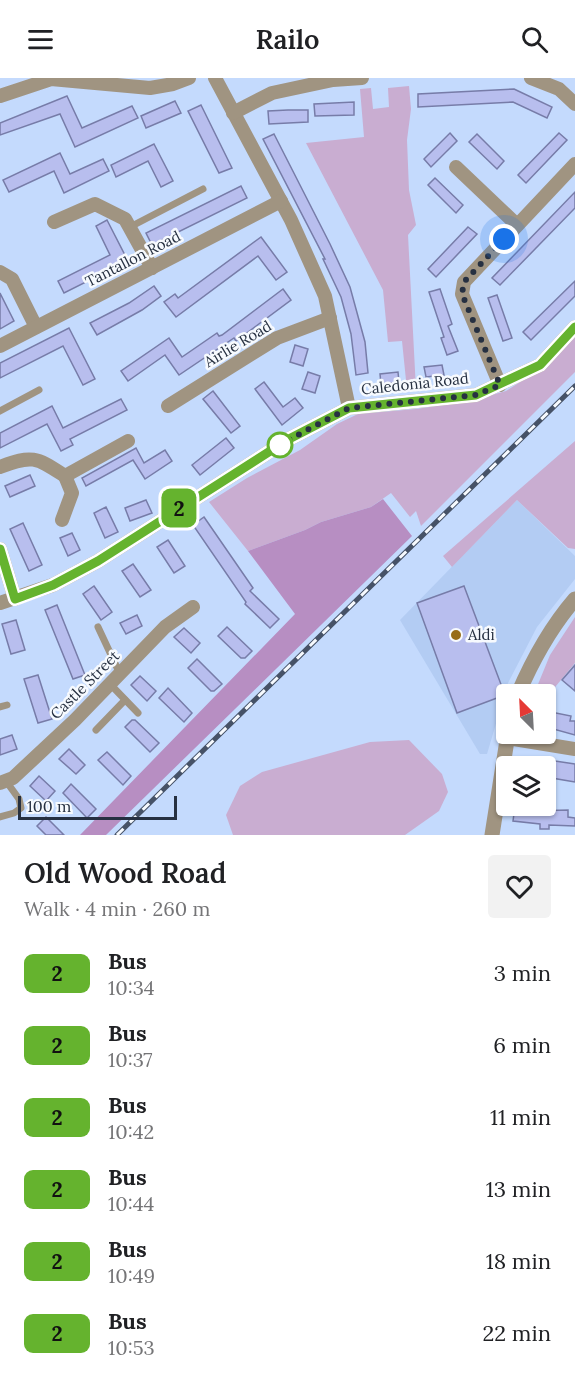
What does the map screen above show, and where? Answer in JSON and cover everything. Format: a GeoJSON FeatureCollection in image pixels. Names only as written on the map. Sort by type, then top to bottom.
{"type":"FeatureCollection","features":[{"type":"Feature","properties":{"kind":"street"},"geometry":{"type":"LineString","coordinates":[[0,96],[51,79],[150,88],[173,84],[189,78]]}},
{"type":"Feature","properties":{"kind":"street"},"geometry":{"type":"LineString","coordinates":[[215,78],[281,201],[325,296],[349,408]]}},
{"type":"Feature","properties":{"kind":"street"},"geometry":{"type":"LineString","coordinates":[[233,113],[272,93],[321,81],[362,78]]}},
{"type":"Feature","properties":{"kind":"street"},"geometry":{"type":"LineString","coordinates":[[531,78],[559,89],[575,104]]}},
{"type":"Feature","properties":{"kind":"street"},"geometry":{"type":"LineString","coordinates":[[500,385],[462,294],[464,282],[575,164]]}},
{"type":"Feature","properties":{"kind":"street"},"geometry":{"type":"LineString","coordinates":[[456,166],[518,225]]}},
{"type":"Feature","properties":{"kind":"street","name":"Tantallon Road"},"geometry":{"type":"LineString","coordinates":[[0,346],[281,201]]}},
{"type":"Feature","properties":{"kind":"street"},"geometry":{"type":"LineString","coordinates":[[54,222],[95,204],[125,219],[152,268]]}},
{"type":"Feature","properties":{"kind":"street"},"geometry":{"type":"LineString","coordinates":[[0,272],[12,279],[36,327]]}},
{"type":"Feature","properties":{"kind":"street","name":"Airlie Road"},"geometry":{"type":"LineString","coordinates":[[168,406],[277,338],[330,318]]}},
{"type":"Feature","properties":{"kind":"street","name":"Caledonia Road"},"geometry":{"type":"LineString","coordinates":[[0,603],[53,585],[98,561],[289,439],[349,408],[476,395],[540,365],[575,327]]}},
{"type":"Feature","properties":{"kind":"street"},"geometry":{"type":"LineString","coordinates":[[65,476],[128,441]]}},
{"type":"Feature","properties":{"kind":"street"},"geometry":{"type":"LineString","coordinates":[[0,467],[17,460],[39,460],[65,476],[72,494],[62,520]]}},
{"type":"Feature","properties":{"kind":"street"},"geometry":{"type":"LineString","coordinates":[[0,549],[15,599]]}},
{"type":"Feature","properties":{"kind":"street"},"geometry":{"type":"LineString","coordinates":[[522,684],[546,636],[575,599]]}},
{"type":"Feature","properties":{"kind":"street","name":"Castle Street"},"geometry":{"type":"LineString","coordinates":[[3,782],[21,771],[165,627],[193,607]]}},
{"type":"Feature","properties":{"kind":"street"},"geometry":{"type":"LineString","coordinates":[[492,835],[507,744]]}},
{"type":"Feature","properties":{"kind":"street"},"geometry":{"type":"LineString","coordinates":[[549,744],[575,749]]}},
{"type":"Feature","properties":{"kind":"lane"},"geometry":{"type":"LineString","coordinates":[[130,228],[203,189]]}},
{"type":"Feature","properties":{"kind":"lane"},"geometry":{"type":"LineString","coordinates":[[0,411],[39,390]]}},
{"type":"Feature","properties":{"kind":"lane"},"geometry":{"type":"LineString","coordinates":[[98,627],[120,674]]}},
{"type":"Feature","properties":{"kind":"lane"},"geometry":{"type":"LineString","coordinates":[[110,684],[138,713]]}},
{"type":"Feature","properties":{"kind":"lane"},"geometry":{"type":"LineString","coordinates":[[96,730],[125,700]]}},
{"type":"Feature","properties":{"kind":"lane"},"geometry":{"type":"LineString","coordinates":[[0,817],[14,813],[21,808],[19,799],[3,782]]}},
{"type":"Feature","properties":{"kind":"shaded area"},"geometry":{"type":"Polygon","coordinates":[[[409,86],[411,109],[407,140],[409,190],[416,225],[408,235],[416,390],[407,390],[402,341],[388,342],[383,290],[306,143],[364,137],[360,89],[371,88],[373,109],[389,107],[388,88],[409,86]]]}},
{"type":"Feature","properties":{"kind":"shaded area"},"geometry":{"type":"Polygon","coordinates":[[[575,334],[575,372],[421,526],[416,511],[410,517],[391,493],[371,507],[321,522],[248,551],[209,502],[247,478],[300,450],[337,424],[358,414],[470,401],[506,391],[539,370],[575,334]]]}},
{"type":"Feature","properties":{"kind":"shaded area"},"geometry":{"type":"Polygon","coordinates":[[[575,441],[575,549],[568,548],[517,500],[452,567],[443,556],[575,441]]]}},
{"type":"Feature","properties":{"kind":"shaded area"},"geometry":{"type":"Polygon","coordinates":[[[383,499],[412,536],[106,835],[80,835],[295,614],[248,551],[321,522],[371,507],[383,499]]]}},
{"type":"Feature","properties":{"kind":"shaded area"},"geometry":{"type":"Polygon","coordinates":[[[517,500],[575,556],[575,579],[537,627],[508,684],[496,684],[496,724],[487,754],[480,754],[400,620],[517,500]]]}},
{"type":"Feature","properties":{"kind":"shaded area"},"geometry":{"type":"Polygon","coordinates":[[[575,617],[575,663],[556,686],[556,684],[538,684],[550,655],[575,617]]]}},
{"type":"Feature","properties":{"kind":"shaded area"},"geometry":{"type":"Polygon","coordinates":[[[409,740],[442,774],[448,792],[439,811],[405,835],[233,835],[226,815],[240,786],[262,772],[370,742],[409,740]]]}},
{"type":"Feature","properties":{"kind":"building"},"geometry":{"type":"Polygon","coordinates":[[[514,89],[552,107],[547,118],[513,102],[418,107],[418,94],[514,89]]]}},
{"type":"Feature","properties":{"kind":"building"},"geometry":{"type":"Polygon","coordinates":[[[67,96],[82,128],[132,106],[138,118],[75,147],[60,114],[0,135],[0,123],[67,96]]]}},
{"type":"Feature","properties":{"kind":"building"},"geometry":{"type":"Polygon","coordinates":[[[175,101],[181,113],[146,128],[141,116],[175,101]]]}},
{"type":"Feature","properties":{"kind":"building"},"geometry":{"type":"Polygon","coordinates":[[[354,102],[354,115],[315,116],[314,104],[354,102]]]}},
{"type":"Feature","properties":{"kind":"building"},"geometry":{"type":"Polygon","coordinates":[[[201,105],[232,168],[219,173],[188,111],[201,105]]]}},
{"type":"Feature","properties":{"kind":"building"},"geometry":{"type":"Polygon","coordinates":[[[308,110],[308,122],[269,124],[268,111],[308,110]]]}},
{"type":"Feature","properties":{"kind":"building"},"geometry":{"type":"Polygon","coordinates":[[[450,133],[457,141],[431,167],[424,159],[450,133]]]}},
{"type":"Feature","properties":{"kind":"building"},"geometry":{"type":"Polygon","coordinates":[[[559,133],[567,140],[526,183],[518,175],[559,133]]]}},
{"type":"Feature","properties":{"kind":"building"},"geometry":{"type":"Polygon","coordinates":[[[274,134],[350,287],[365,342],[368,373],[356,375],[351,334],[341,297],[323,259],[325,259],[263,139],[274,134]]]}},
{"type":"Feature","properties":{"kind":"building"},"geometry":{"type":"Polygon","coordinates":[[[477,134],[504,161],[497,169],[469,142],[477,134]]]}},
{"type":"Feature","properties":{"kind":"building"},"geometry":{"type":"Polygon","coordinates":[[[154,144],[173,181],[161,187],[148,161],[116,177],[111,165],[154,144]]]}},
{"type":"Feature","properties":{"kind":"building"},"geometry":{"type":"Polygon","coordinates":[[[60,153],[70,174],[103,159],[109,171],[64,193],[54,171],[9,192],[3,180],[60,153]]]}},
{"type":"Feature","properties":{"kind":"building"},"geometry":{"type":"Polygon","coordinates":[[[435,178],[463,205],[456,213],[428,185],[435,178]]]}},
{"type":"Feature","properties":{"kind":"building"},"geometry":{"type":"Polygon","coordinates":[[[241,186],[247,198],[152,245],[146,233],[241,186]]]}},
{"type":"Feature","properties":{"kind":"building"},"geometry":{"type":"Polygon","coordinates":[[[575,192],[575,208],[500,285],[492,278],[575,192]]]}},
{"type":"Feature","properties":{"kind":"building"},"geometry":{"type":"Polygon","coordinates":[[[107,220],[128,261],[64,293],[58,281],[110,255],[96,226],[107,220]]]}},
{"type":"Feature","properties":{"kind":"building"},"geometry":{"type":"Polygon","coordinates":[[[468,227],[477,234],[436,277],[428,269],[468,227]]]}},
{"type":"Feature","properties":{"kind":"building"},"geometry":{"type":"Polygon","coordinates":[[[261,237],[287,272],[276,280],[258,256],[176,317],[164,302],[175,294],[178,298],[261,237]]]}},
{"type":"Feature","properties":{"kind":"building"},"geometry":{"type":"Polygon","coordinates":[[[575,281],[575,296],[531,340],[523,332],[575,281]]]}},
{"type":"Feature","properties":{"kind":"building"},"geometry":{"type":"Polygon","coordinates":[[[154,286],[161,296],[142,310],[97,335],[90,323],[129,303],[154,286]]]}},
{"type":"Feature","properties":{"kind":"building"},"geometry":{"type":"Polygon","coordinates":[[[283,289],[291,300],[236,341],[234,338],[179,375],[165,355],[128,381],[121,371],[169,338],[182,357],[217,333],[219,336],[222,335],[283,289]]]}},
{"type":"Feature","properties":{"kind":"building"},"geometry":{"type":"Polygon","coordinates":[[[440,289],[452,324],[448,326],[458,351],[447,355],[441,338],[444,337],[429,292],[440,289]]]}},
{"type":"Feature","properties":{"kind":"building"},"geometry":{"type":"Polygon","coordinates":[[[0,293],[14,321],[0,329],[0,293]]]}},
{"type":"Feature","properties":{"kind":"building"},"geometry":{"type":"Polygon","coordinates":[[[497,295],[512,338],[503,341],[488,298],[497,295]]]}},
{"type":"Feature","properties":{"kind":"building"},"geometry":{"type":"Polygon","coordinates":[[[69,328],[95,379],[83,385],[63,346],[0,378],[0,363],[69,328]]]}},
{"type":"Feature","properties":{"kind":"building"},"geometry":{"type":"Polygon","coordinates":[[[295,345],[308,349],[303,366],[290,362],[295,345]]]}},
{"type":"Feature","properties":{"kind":"building"},"geometry":{"type":"Polygon","coordinates":[[[442,365],[444,375],[426,377],[424,367],[442,365]]]}},
{"type":"Feature","properties":{"kind":"building"},"geometry":{"type":"Polygon","coordinates":[[[308,372],[320,376],[315,393],[302,389],[308,372]]]}},
{"type":"Feature","properties":{"kind":"building"},"geometry":{"type":"Polygon","coordinates":[[[398,372],[399,382],[381,384],[380,374],[398,372]]]}},
{"type":"Feature","properties":{"kind":"building"},"geometry":{"type":"Polygon","coordinates":[[[264,382],[283,407],[295,398],[303,408],[282,425],[255,389],[264,382]]]}},
{"type":"Feature","properties":{"kind":"building"},"geometry":{"type":"Polygon","coordinates":[[[213,391],[240,426],[231,433],[203,399],[213,391]]]}},
{"type":"Feature","properties":{"kind":"building"},"geometry":{"type":"Polygon","coordinates":[[[121,399],[127,410],[70,439],[73,445],[61,451],[47,424],[0,448],[0,433],[52,406],[63,428],[121,399]]]}},
{"type":"Feature","properties":{"kind":"building"},"geometry":{"type":"Polygon","coordinates":[[[226,438],[234,448],[200,475],[192,465],[226,438]]]}},
{"type":"Feature","properties":{"kind":"building"},"geometry":{"type":"Polygon","coordinates":[[[136,448],[144,463],[165,450],[172,461],[145,479],[133,460],[86,486],[82,478],[136,448]]]}},
{"type":"Feature","properties":{"kind":"building"},"geometry":{"type":"Polygon","coordinates":[[[30,475],[35,486],[10,497],[5,486],[30,475]]]}},
{"type":"Feature","properties":{"kind":"building"},"geometry":{"type":"Polygon","coordinates":[[[146,500],[152,513],[130,521],[125,508],[146,500]]]}},
{"type":"Feature","properties":{"kind":"building"},"geometry":{"type":"Polygon","coordinates":[[[106,507],[118,532],[105,538],[94,513],[106,507]]]}},
{"type":"Feature","properties":{"kind":"building"},"geometry":{"type":"Polygon","coordinates":[[[204,517],[253,588],[250,591],[279,619],[270,628],[245,604],[246,602],[193,525],[204,517]]]}},
{"type":"Feature","properties":{"kind":"building"},"geometry":{"type":"Polygon","coordinates":[[[23,523],[42,565],[29,571],[10,529],[23,523]]]}},
{"type":"Feature","properties":{"kind":"building"},"geometry":{"type":"Polygon","coordinates":[[[72,533],[80,550],[68,556],[60,538],[72,533]]]}},
{"type":"Feature","properties":{"kind":"building"},"geometry":{"type":"Polygon","coordinates":[[[168,540],[185,566],[174,573],[157,547],[168,540]]]}},
{"type":"Feature","properties":{"kind":"building"},"geometry":{"type":"Polygon","coordinates":[[[133,564],[151,590],[140,597],[122,571],[133,564]]]}},
{"type":"Feature","properties":{"kind":"building"},"geometry":{"type":"Polygon","coordinates":[[[94,586],[112,612],[101,620],[83,594],[94,586]]]}},
{"type":"Feature","properties":{"kind":"building","name":"Aldi"},"geometry":{"type":"Polygon","coordinates":[[[464,586],[501,684],[496,684],[496,698],[457,713],[417,603],[464,586]]]}},
{"type":"Feature","properties":{"kind":"building"},"geometry":{"type":"Polygon","coordinates":[[[57,605],[85,675],[73,679],[45,610],[57,605]]]}},
{"type":"Feature","properties":{"kind":"building"},"geometry":{"type":"Polygon","coordinates":[[[137,615],[142,626],[126,634],[120,623],[137,615]]]}},
{"type":"Feature","properties":{"kind":"building"},"geometry":{"type":"Polygon","coordinates":[[[16,620],[25,650],[11,654],[2,624],[16,620]]]}},
{"type":"Feature","properties":{"kind":"building"},"geometry":{"type":"Polygon","coordinates":[[[227,627],[252,651],[245,658],[241,658],[218,636],[227,627]]]}},
{"type":"Feature","properties":{"kind":"building"},"geometry":{"type":"Polygon","coordinates":[[[184,628],[200,643],[191,653],[174,637],[184,628]]]}},
{"type":"Feature","properties":{"kind":"building"},"geometry":{"type":"Polygon","coordinates":[[[197,659],[222,684],[214,691],[211,691],[188,668],[197,659]]]}},
{"type":"Feature","properties":{"kind":"building"},"geometry":{"type":"Polygon","coordinates":[[[575,665],[575,691],[562,680],[575,665]]]}},
{"type":"Feature","properties":{"kind":"building"},"geometry":{"type":"Polygon","coordinates":[[[38,675],[52,719],[38,723],[24,679],[38,675]]]}},
{"type":"Feature","properties":{"kind":"building"},"geometry":{"type":"Polygon","coordinates":[[[140,676],[156,691],[147,701],[131,685],[140,676]]]}},
{"type":"Feature","properties":{"kind":"building"},"geometry":{"type":"Polygon","coordinates":[[[168,688],[192,713],[184,722],[159,698],[168,688]]]}},
{"type":"Feature","properties":{"kind":"building"},"geometry":{"type":"Polygon","coordinates":[[[556,713],[571,716],[570,721],[575,721],[575,735],[556,730],[556,713]]]}},
{"type":"Feature","properties":{"kind":"building"},"geometry":{"type":"Polygon","coordinates":[[[135,720],[159,743],[150,752],[125,727],[135,720]]]}},
{"type":"Feature","properties":{"kind":"building"},"geometry":{"type":"Polygon","coordinates":[[[12,735],[17,749],[0,755],[0,739],[12,735]]]}},
{"type":"Feature","properties":{"kind":"building"},"geometry":{"type":"Polygon","coordinates":[[[69,749],[85,765],[76,774],[59,759],[69,749]]]}},
{"type":"Feature","properties":{"kind":"building"},"geometry":{"type":"Polygon","coordinates":[[[107,752],[131,776],[123,785],[98,760],[107,752]]]}},
{"type":"Feature","properties":{"kind":"building"},"geometry":{"type":"Polygon","coordinates":[[[556,761],[575,764],[575,782],[556,779],[556,761]]]}},
{"type":"Feature","properties":{"kind":"building"},"geometry":{"type":"Polygon","coordinates":[[[39,776],[55,791],[46,801],[30,786],[39,776]]]}},
{"type":"Feature","properties":{"kind":"building"},"geometry":{"type":"Polygon","coordinates":[[[71,784],[96,809],[87,818],[63,793],[71,784]]]}},
{"type":"Feature","properties":{"kind":"building"},"geometry":{"type":"Polygon","coordinates":[[[556,810],[568,810],[568,817],[575,818],[575,826],[549,825],[549,829],[540,829],[540,824],[513,821],[514,816],[556,816],[556,810]]]}},
{"type":"Feature","properties":{"kind":"building"},"geometry":{"type":"Polygon","coordinates":[[[46,817],[64,835],[46,835],[37,826],[46,817]]]}},
{"type":"Feature","properties":{"kind":"railway"},"geometry":{"type":"LineString","coordinates":[[117,835],[575,386]]}},
{"type":"Feature","properties":{"kind":"bus line","name":"2"},"geometry":{"type":"LineString","coordinates":[[0,549],[15,599],[53,585],[98,561],[289,439],[349,408],[476,395],[540,365],[575,327]]}},
{"type":"Feature","properties":{"kind":"place","name":"Aldi"},"geometry":{"type":"Point","coordinates":[456,635]}},
{"type":"Feature","properties":{"kind":"route"},"geometry":{"type":"LineString","coordinates":[[280,445],[275,447],[349,408],[476,395],[500,385],[462,294],[464,282],[504,239]]}}]}
